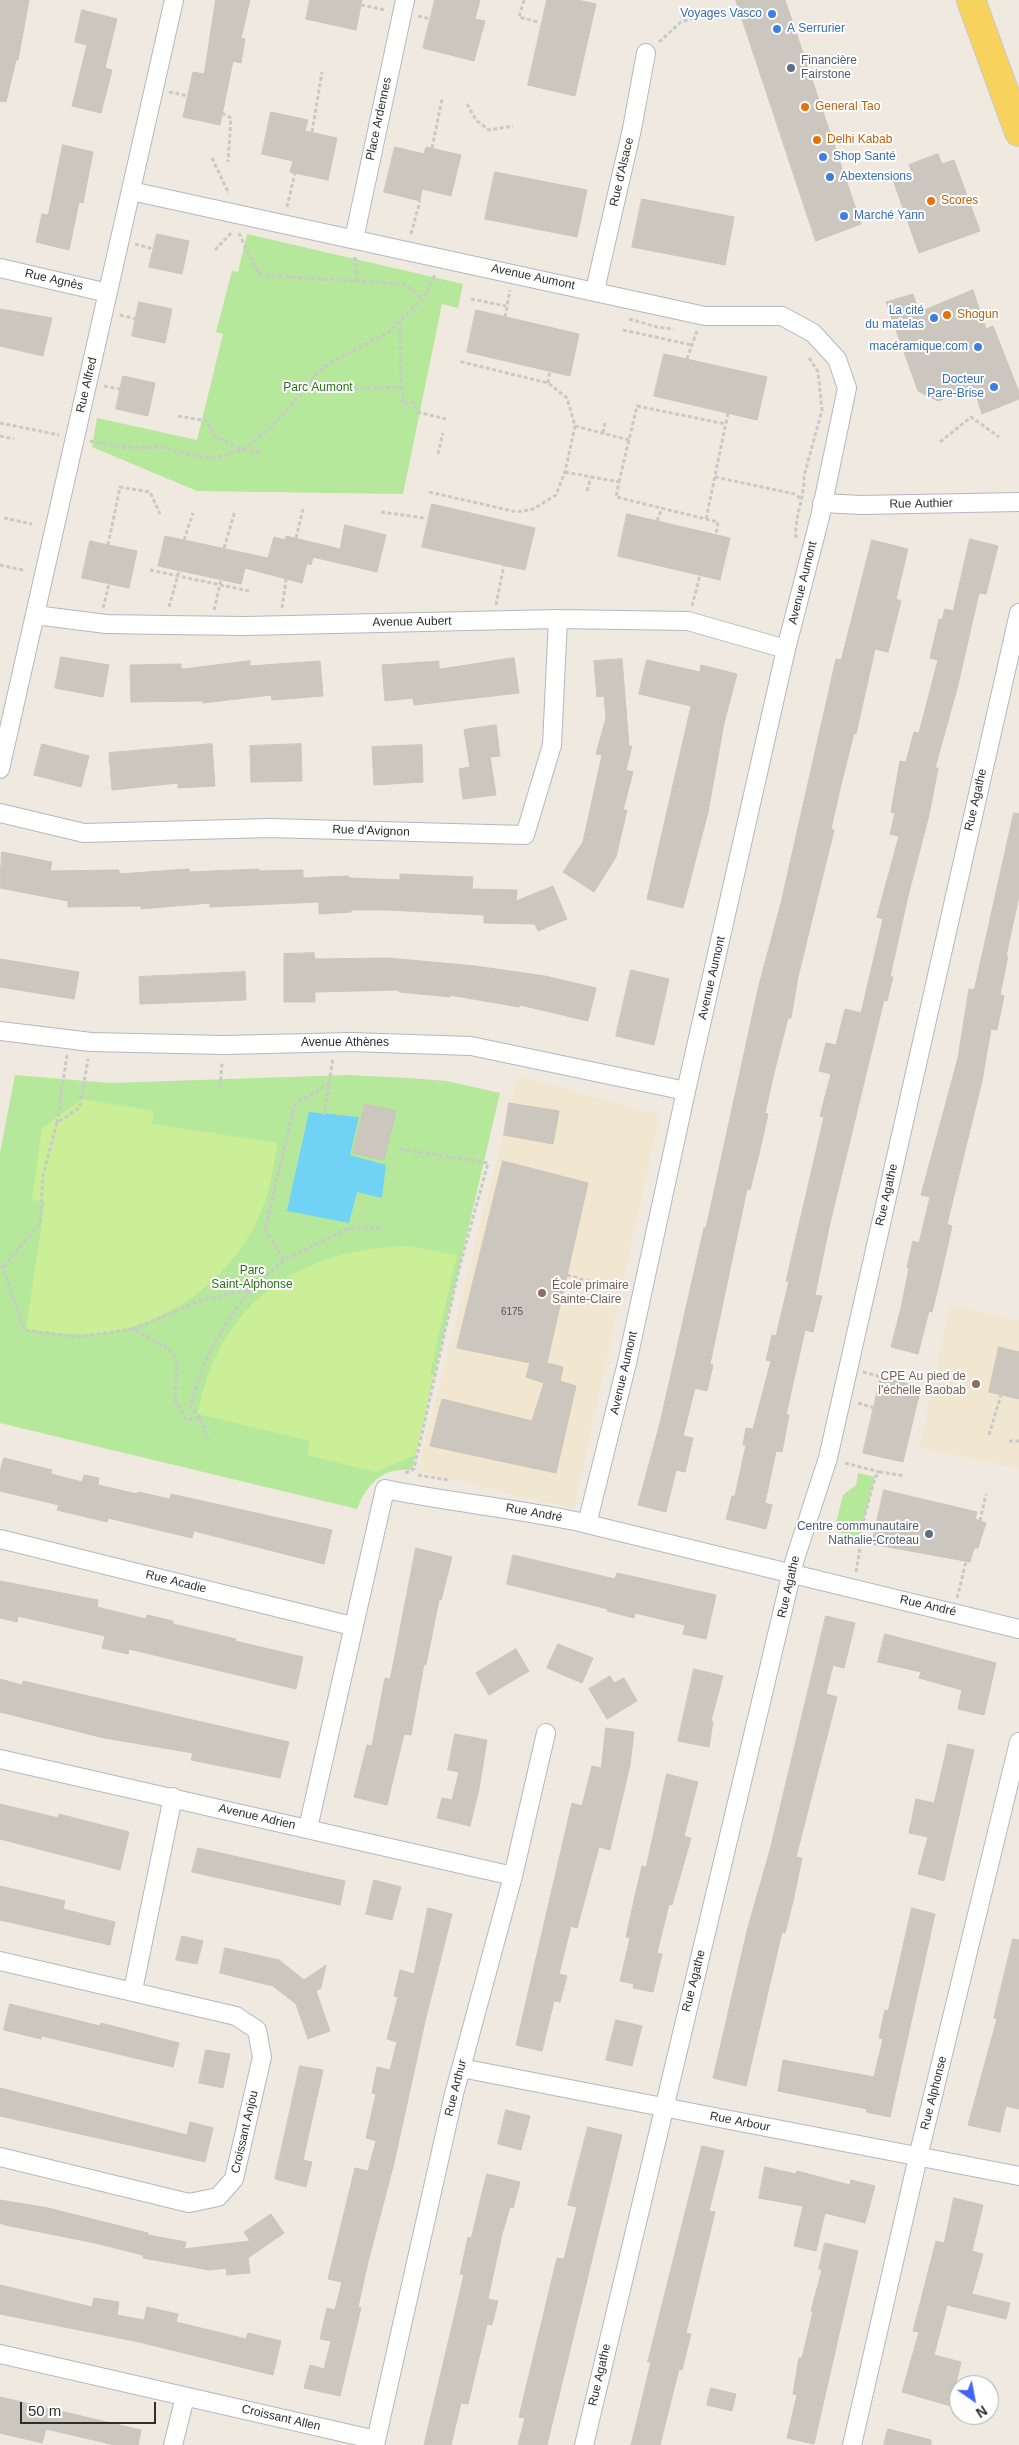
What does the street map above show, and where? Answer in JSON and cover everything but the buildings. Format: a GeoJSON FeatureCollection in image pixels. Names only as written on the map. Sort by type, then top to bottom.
{"type":"FeatureCollection","features":[{"type":"Feature","properties":{"kind":"main road"},"geometry":{"type":"LineString","coordinates":[[971,0],[1019,132]]}},
{"type":"Feature","properties":{"kind":"street","name":"Rue Alfred"},"geometry":{"type":"LineString","coordinates":[[0,769],[174,0]]}},
{"type":"Feature","properties":{"kind":"street","name":"Place Ardennes"},"geometry":{"type":"LineString","coordinates":[[354,239],[405,0]]}},
{"type":"Feature","properties":{"kind":"street","name":"Rue d'Alsace"},"geometry":{"type":"LineString","coordinates":[[594,290],[632,129],[646,53]]}},
{"type":"Feature","properties":{"kind":"street","name":"Avenue Aumont"},"geometry":{"type":"LineString","coordinates":[[131,191],[238,218],[283,224],[594,290],[699,323],[782,316],[812,333],[837,359],[847,388],[686,1091],[628,1363],[587,1524]]}},
{"type":"Feature","properties":{"kind":"street","name":"Rue Agnès"},"geometry":{"type":"LineString","coordinates":[[0,268],[108,293]]}},
{"type":"Feature","properties":{"kind":"street","name":"Rue Authier"},"geometry":{"type":"LineString","coordinates":[[822,503],[860,505],[1019,502]]}},
{"type":"Feature","properties":{"kind":"street","name":"Rue Agathe"},"geometry":{"type":"LineString","coordinates":[[584,2445],[663,2106],[793,1574],[795,1559],[828,1458],[1019,613]]}},
{"type":"Feature","properties":{"kind":"street","name":"Avenue Aubert"},"geometry":{"type":"LineString","coordinates":[[35,614],[99,623],[166,625],[280,625],[558,619],[688,621],[786,649]]}},
{"type":"Feature","properties":{"kind":"street","name":"Rue d'Avignon"},"geometry":{"type":"LineString","coordinates":[[0,812],[84,833],[269,828],[525,835],[552,746],[558,619]]}},
{"type":"Feature","properties":{"kind":"street","name":"Avenue Athènes"},"geometry":{"type":"LineString","coordinates":[[0,1031],[91,1042],[224,1045],[335,1043],[471,1046],[686,1091]]}},
{"type":"Feature","properties":{"kind":"street","name":"Rue André"},"geometry":{"type":"LineString","coordinates":[[308,1828],[352,1626],[385,1489],[444,1501],[520,1509],[1019,1629]]}},
{"type":"Feature","properties":{"kind":"street","name":"Rue Acadie"},"geometry":{"type":"LineString","coordinates":[[0,1539],[352,1626]]}},
{"type":"Feature","properties":{"kind":"street","name":"Rue Arthur"},"geometry":{"type":"LineString","coordinates":[[376,2442],[461,2068],[513,1876],[546,1733]]}},
{"type":"Feature","properties":{"kind":"street","name":"Rue Alphonse"},"geometry":{"type":"LineString","coordinates":[[852,2445],[918,2157],[1019,1742]]}},
{"type":"Feature","properties":{"kind":"street","name":"Avenue Adrien"},"geometry":{"type":"LineString","coordinates":[[0,1759],[513,1876]]}},
{"type":"Feature","properties":{"kind":"street"},"geometry":{"type":"LineString","coordinates":[[133,1990],[173,1797]]}},
{"type":"Feature","properties":{"kind":"street","name":"Croissant Anjou"},"geometry":{"type":"LineString","coordinates":[[0,1961],[133,1990],[236,2016],[257,2030],[262,2057],[234,2179],[218,2197],[189,2203],[0,2157]]}},
{"type":"Feature","properties":{"kind":"street","name":"Rue Arbour"},"geometry":{"type":"LineString","coordinates":[[461,2068],[1019,2176]]}},
{"type":"Feature","properties":{"kind":"street","name":"Croissant Allen"},"geometry":{"type":"LineString","coordinates":[[0,2354],[376,2442]]}},
{"type":"Feature","properties":{"kind":"street"},"geometry":{"type":"LineString","coordinates":[[173,2445],[185,2397]]}},
{"type":"Feature","properties":{"kind":"path"},"geometry":{"type":"LineString","coordinates":[[524,0],[519,17],[538,22]]}},
{"type":"Feature","properties":{"kind":"path"},"geometry":{"type":"LineString","coordinates":[[646,53],[681,22],[704,15]]}},
{"type":"Feature","properties":{"kind":"path"},"geometry":{"type":"LineString","coordinates":[[312,132],[322,72]]}},
{"type":"Feature","properties":{"kind":"path"},"geometry":{"type":"LineString","coordinates":[[166,92],[188,96]]}},
{"type":"Feature","properties":{"kind":"path"},"geometry":{"type":"LineString","coordinates":[[432,148],[442,99]]}},
{"type":"Feature","properties":{"kind":"path"},"geometry":{"type":"LineString","coordinates":[[467,104],[476,120],[489,130],[513,126]]}},
{"type":"Feature","properties":{"kind":"path"},"geometry":{"type":"LineString","coordinates":[[222,113],[231,118],[228,162]]}},
{"type":"Feature","properties":{"kind":"path"},"geometry":{"type":"LineString","coordinates":[[212,158],[238,218],[239,237],[254,266],[261,275],[402,284],[413,290],[422,299]]}},
{"type":"Feature","properties":{"kind":"path"},"geometry":{"type":"LineString","coordinates":[[283,224],[295,173]]}},
{"type":"Feature","properties":{"kind":"path"},"geometry":{"type":"LineString","coordinates":[[407,250],[420,201]]}},
{"type":"Feature","properties":{"kind":"path"},"geometry":{"type":"LineString","coordinates":[[215,250],[238,218]]}},
{"type":"Feature","properties":{"kind":"path"},"geometry":{"type":"LineString","coordinates":[[133,244],[153,249]]}},
{"type":"Feature","properties":{"kind":"path"},"geometry":{"type":"LineString","coordinates":[[0,423],[128,448],[162,447],[200,457],[215,458],[242,450],[268,430],[311,380],[328,364],[389,332],[422,299],[442,257]]}},
{"type":"Feature","properties":{"kind":"path"},"geometry":{"type":"LineString","coordinates":[[505,316],[509,292],[515,273]]}},
{"type":"Feature","properties":{"kind":"path"},"geometry":{"type":"LineString","coordinates":[[435,274],[442,276]]}},
{"type":"Feature","properties":{"kind":"path"},"geometry":{"type":"LineString","coordinates":[[500,290],[519,294]]}},
{"type":"Feature","properties":{"kind":"path"},"geometry":{"type":"LineString","coordinates":[[471,298],[506,306]]}},
{"type":"Feature","properties":{"kind":"path"},"geometry":{"type":"LineString","coordinates":[[116,314],[136,319]]}},
{"type":"Feature","properties":{"kind":"path"},"geometry":{"type":"LineString","coordinates":[[626,318],[657,328],[681,330]]}},
{"type":"Feature","properties":{"kind":"path"},"geometry":{"type":"LineString","coordinates":[[400,321],[402,387],[404,390],[403,404],[413,402],[417,412],[446,419]]}},
{"type":"Feature","properties":{"kind":"path"},"geometry":{"type":"LineString","coordinates":[[689,330],[699,323]]}},
{"type":"Feature","properties":{"kind":"path"},"geometry":{"type":"LineString","coordinates":[[699,323],[705,332]]}},
{"type":"Feature","properties":{"kind":"path"},"geometry":{"type":"LineString","coordinates":[[687,359],[699,323]]}},
{"type":"Feature","properties":{"kind":"path"},"geometry":{"type":"LineString","coordinates":[[624,330],[692,345]]}},
{"type":"Feature","properties":{"kind":"path"},"geometry":{"type":"LineString","coordinates":[[796,547],[795,530],[802,500],[804,476],[822,410],[818,372],[806,353]]}},
{"type":"Feature","properties":{"kind":"path"},"geometry":{"type":"LineString","coordinates":[[429,492],[517,512],[533,509],[556,495],[565,472],[575,426],[567,398],[548,383],[458,361]]}},
{"type":"Feature","properties":{"kind":"path"},"geometry":{"type":"LineString","coordinates":[[548,383],[550,371]]}},
{"type":"Feature","properties":{"kind":"path"},"geometry":{"type":"LineString","coordinates":[[311,380],[323,390],[402,387]]}},
{"type":"Feature","properties":{"kind":"path"},"geometry":{"type":"LineString","coordinates":[[101,385],[120,389]]}},
{"type":"Feature","properties":{"kind":"path"},"geometry":{"type":"LineString","coordinates":[[716,535],[718,522],[616,497],[637,406],[726,424]]}},
{"type":"Feature","properties":{"kind":"path"},"geometry":{"type":"LineString","coordinates":[[706,519],[728,413]]}},
{"type":"Feature","properties":{"kind":"path"},"geometry":{"type":"LineString","coordinates":[[178,416],[207,421],[214,436],[242,450],[260,452]]}},
{"type":"Feature","properties":{"kind":"path"},"geometry":{"type":"LineString","coordinates":[[940,442],[972,417],[998,437]]}},
{"type":"Feature","properties":{"kind":"path"},"geometry":{"type":"LineString","coordinates":[[603,433],[605,423]]}},
{"type":"Feature","properties":{"kind":"path"},"geometry":{"type":"LineString","coordinates":[[575,426],[629,440]]}},
{"type":"Feature","properties":{"kind":"path"},"geometry":{"type":"LineString","coordinates":[[438,454],[443,433]]}},
{"type":"Feature","properties":{"kind":"path"},"geometry":{"type":"LineString","coordinates":[[0,436],[14,439]]}},
{"type":"Feature","properties":{"kind":"path"},"geometry":{"type":"LineString","coordinates":[[565,472],[619,482]]}},
{"type":"Feature","properties":{"kind":"path"},"geometry":{"type":"LineString","coordinates":[[804,476],[812,477]]}},
{"type":"Feature","properties":{"kind":"path"},"geometry":{"type":"LineString","coordinates":[[587,491],[591,477]]}},
{"type":"Feature","properties":{"kind":"path"},"geometry":{"type":"LineString","coordinates":[[715,477],[795,494],[802,500]]}},
{"type":"Feature","properties":{"kind":"path"},"geometry":{"type":"LineString","coordinates":[[108,545],[120,487],[150,492],[160,514]]}},
{"type":"Feature","properties":{"kind":"path"},"geometry":{"type":"LineString","coordinates":[[657,521],[662,508]]}},
{"type":"Feature","properties":{"kind":"path"},"geometry":{"type":"LineString","coordinates":[[296,538],[303,509]]}},
{"type":"Feature","properties":{"kind":"path"},"geometry":{"type":"LineString","coordinates":[[224,548],[236,511]]}},
{"type":"Feature","properties":{"kind":"path"},"geometry":{"type":"LineString","coordinates":[[381,512],[424,518]]}},
{"type":"Feature","properties":{"kind":"path"},"geometry":{"type":"LineString","coordinates":[[184,540],[193,513]]}},
{"type":"Feature","properties":{"kind":"path"},"geometry":{"type":"LineString","coordinates":[[4,518],[32,524]]}},
{"type":"Feature","properties":{"kind":"path"},"geometry":{"type":"LineString","coordinates":[[0,565],[23,570]]}},
{"type":"Feature","properties":{"kind":"path"},"geometry":{"type":"LineString","coordinates":[[493,620],[504,565]]}},
{"type":"Feature","properties":{"kind":"path"},"geometry":{"type":"LineString","coordinates":[[150,570],[250,591]]}},
{"type":"Feature","properties":{"kind":"path"},"geometry":{"type":"LineString","coordinates":[[166,625],[178,571]]}},
{"type":"Feature","properties":{"kind":"path"},"geometry":{"type":"LineString","coordinates":[[688,621],[700,575]]}},
{"type":"Feature","properties":{"kind":"path"},"geometry":{"type":"LineString","coordinates":[[280,625],[286,579]]}},
{"type":"Feature","properties":{"kind":"path"},"geometry":{"type":"LineString","coordinates":[[210,625],[221,580]]}},
{"type":"Feature","properties":{"kind":"path"},"geometry":{"type":"LineString","coordinates":[[99,623],[109,584]]}},
{"type":"Feature","properties":{"kind":"path"},"geometry":{"type":"LineString","coordinates":[[70,1039],[57,1123],[43,1175],[40,1224],[2,1266],[24,1330],[77,1337],[132,1329],[200,1301],[251,1289]]}},
{"type":"Feature","properties":{"kind":"path"},"geometry":{"type":"LineString","coordinates":[[57,1123],[80,1107],[91,1042]]}},
{"type":"Feature","properties":{"kind":"path"},"geometry":{"type":"LineString","coordinates":[[324,1115],[335,1043]]}},
{"type":"Feature","properties":{"kind":"path"},"geometry":{"type":"LineString","coordinates":[[220,1087],[224,1045]]}},
{"type":"Feature","properties":{"kind":"path"},"geometry":{"type":"LineString","coordinates":[[284,1260],[265,1229],[295,1104],[329,1084]]}},
{"type":"Feature","properties":{"kind":"path"},"geometry":{"type":"LineString","coordinates":[[400,1149],[488,1163],[459,1269],[414,1469]]}},
{"type":"Feature","properties":{"kind":"path"},"geometry":{"type":"LineString","coordinates":[[210,1444],[200,1418],[190,1407],[209,1353],[228,1320],[251,1289],[284,1260],[349,1228],[381,1228]]}},
{"type":"Feature","properties":{"kind":"path"},"geometry":{"type":"LineString","coordinates":[[567,1275],[595,1283]]}},
{"type":"Feature","properties":{"kind":"path"},"geometry":{"type":"LineString","coordinates":[[132,1329],[164,1346],[174,1354],[177,1368],[175,1400],[186,1420],[200,1418]]}},
{"type":"Feature","properties":{"kind":"path"},"geometry":{"type":"LineString","coordinates":[[989,1435],[1001,1395]]}},
{"type":"Feature","properties":{"kind":"path"},"geometry":{"type":"LineString","coordinates":[[1009,1440],[1019,1441]]}},
{"type":"Feature","properties":{"kind":"path"},"geometry":{"type":"LineString","coordinates":[[828,1458],[904,1476]]}},
{"type":"Feature","properties":{"kind":"path"},"geometry":{"type":"LineString","coordinates":[[853,1588],[861,1542],[859,1538],[875,1477],[881,1472]]}},
{"type":"Feature","properties":{"kind":"path"},"geometry":{"type":"LineString","coordinates":[[980,1521],[986,1494]]}},
{"type":"Feature","properties":{"kind":"path"},"geometry":{"type":"LineString","coordinates":[[953,1612],[966,1562]]}},
{"type":"Feature","properties":{"kind":"shaded area","name":"École primaire Sainte-Claire"},"geometry":{"type":"Polygon","coordinates":[[[518,1076],[659,1115],[574,1509],[418,1471],[518,1076]]]}},
{"type":"Feature","properties":{"kind":"shaded area","name":"CPE Au pied de l'échelle Baobab"},"geometry":{"type":"Polygon","coordinates":[[[950,1305],[1019,1321],[1019,1468],[920,1448],[950,1305]]]}},
{"type":"Feature","properties":{"kind":"green space","name":"Parc Aumont"},"geometry":{"type":"Polygon","coordinates":[[[247,234],[463,284],[458,308],[442,304],[403,494],[197,491],[92,447],[97,418],[197,440],[223,334],[216,332],[232,271],[238,272],[247,234]]]}},
{"type":"Feature","properties":{"kind":"green space","name":"Parc Saint-Alphonse"},"geometry":{"type":"Polygon","coordinates":[[[15,1075],[110,1083],[346,1075],[447,1081],[500,1093],[412,1470],[393,1471],[384,1474],[371,1484],[357,1509],[0,1423],[0,1153],[15,1075]]]}},
{"type":"Feature","properties":{"kind":"green space"},"geometry":{"type":"Polygon","coordinates":[[[82,1099],[154,1111],[152,1124],[277,1143],[267,1195],[256,1223],[241,1249],[222,1272],[200,1292],[175,1309],[148,1321],[119,1330],[90,1334],[26,1329],[45,1202],[32,1200],[42,1128],[82,1099]]]}},
{"type":"Feature","properties":{"kind":"green space"},"geometry":{"type":"Polygon","coordinates":[[[407,1246],[457,1255],[430,1373],[434,1375],[415,1455],[375,1472],[307,1455],[310,1441],[198,1414],[208,1375],[224,1341],[244,1313],[269,1290],[299,1271],[332,1258],[368,1250],[407,1246]]]}},
{"type":"Feature","properties":{"kind":"green space"},"geometry":{"type":"Polygon","coordinates":[[[858,1473],[875,1477],[859,1538],[841,1533],[836,1523],[843,1495],[856,1485],[858,1473]]]}},
{"type":"Feature","properties":{"kind":"water"},"geometry":{"type":"Polygon","coordinates":[[[309,1112],[359,1117],[350,1155],[386,1165],[382,1198],[357,1192],[349,1223],[287,1211],[309,1112]]]}},
{"type":"Feature","properties":{"kind":"place","name":"Voyages Vasco"},"geometry":{"type":"Point","coordinates":[772,14]}},
{"type":"Feature","properties":{"kind":"place","name":"A Serrurier"},"geometry":{"type":"Point","coordinates":[777,29]}},
{"type":"Feature","properties":{"kind":"place","name":"Financière Fairstone"},"geometry":{"type":"Point","coordinates":[791,68]}},
{"type":"Feature","properties":{"kind":"place","name":"General Tao"},"geometry":{"type":"Point","coordinates":[805,107]}},
{"type":"Feature","properties":{"kind":"place","name":"Delhi Kabab"},"geometry":{"type":"Point","coordinates":[817,140]}},
{"type":"Feature","properties":{"kind":"place","name":"Shop Santé"},"geometry":{"type":"Point","coordinates":[823,157]}},
{"type":"Feature","properties":{"kind":"place","name":"Abextensions"},"geometry":{"type":"Point","coordinates":[830,177]}},
{"type":"Feature","properties":{"kind":"place","name":"Scores"},"geometry":{"type":"Point","coordinates":[931,201]}},
{"type":"Feature","properties":{"kind":"place","name":"Marché Yann"},"geometry":{"type":"Point","coordinates":[844,216]}},
{"type":"Feature","properties":{"kind":"place","name":"Shogun"},"geometry":{"type":"Point","coordinates":[947,315]}},
{"type":"Feature","properties":{"kind":"place","name":"La cité du matelas"},"geometry":{"type":"Point","coordinates":[934,318]}},
{"type":"Feature","properties":{"kind":"place","name":"macéramique.com"},"geometry":{"type":"Point","coordinates":[978,347]}},
{"type":"Feature","properties":{"kind":"place","name":"Docteur Pare-Brise"},"geometry":{"type":"Point","coordinates":[994,387]}},
{"type":"Feature","properties":{"kind":"place","name":"École primaire Sainte-Claire"},"geometry":{"type":"Point","coordinates":[542,1293]}},
{"type":"Feature","properties":{"kind":"place","name":"CPE Au pied de l'échelle Baobab"},"geometry":{"type":"Point","coordinates":[976,1384]}},
{"type":"Feature","properties":{"kind":"place","name":"Centre communautaire Nathalie-Croteau"},"geometry":{"type":"Point","coordinates":[929,1534]}}]}
